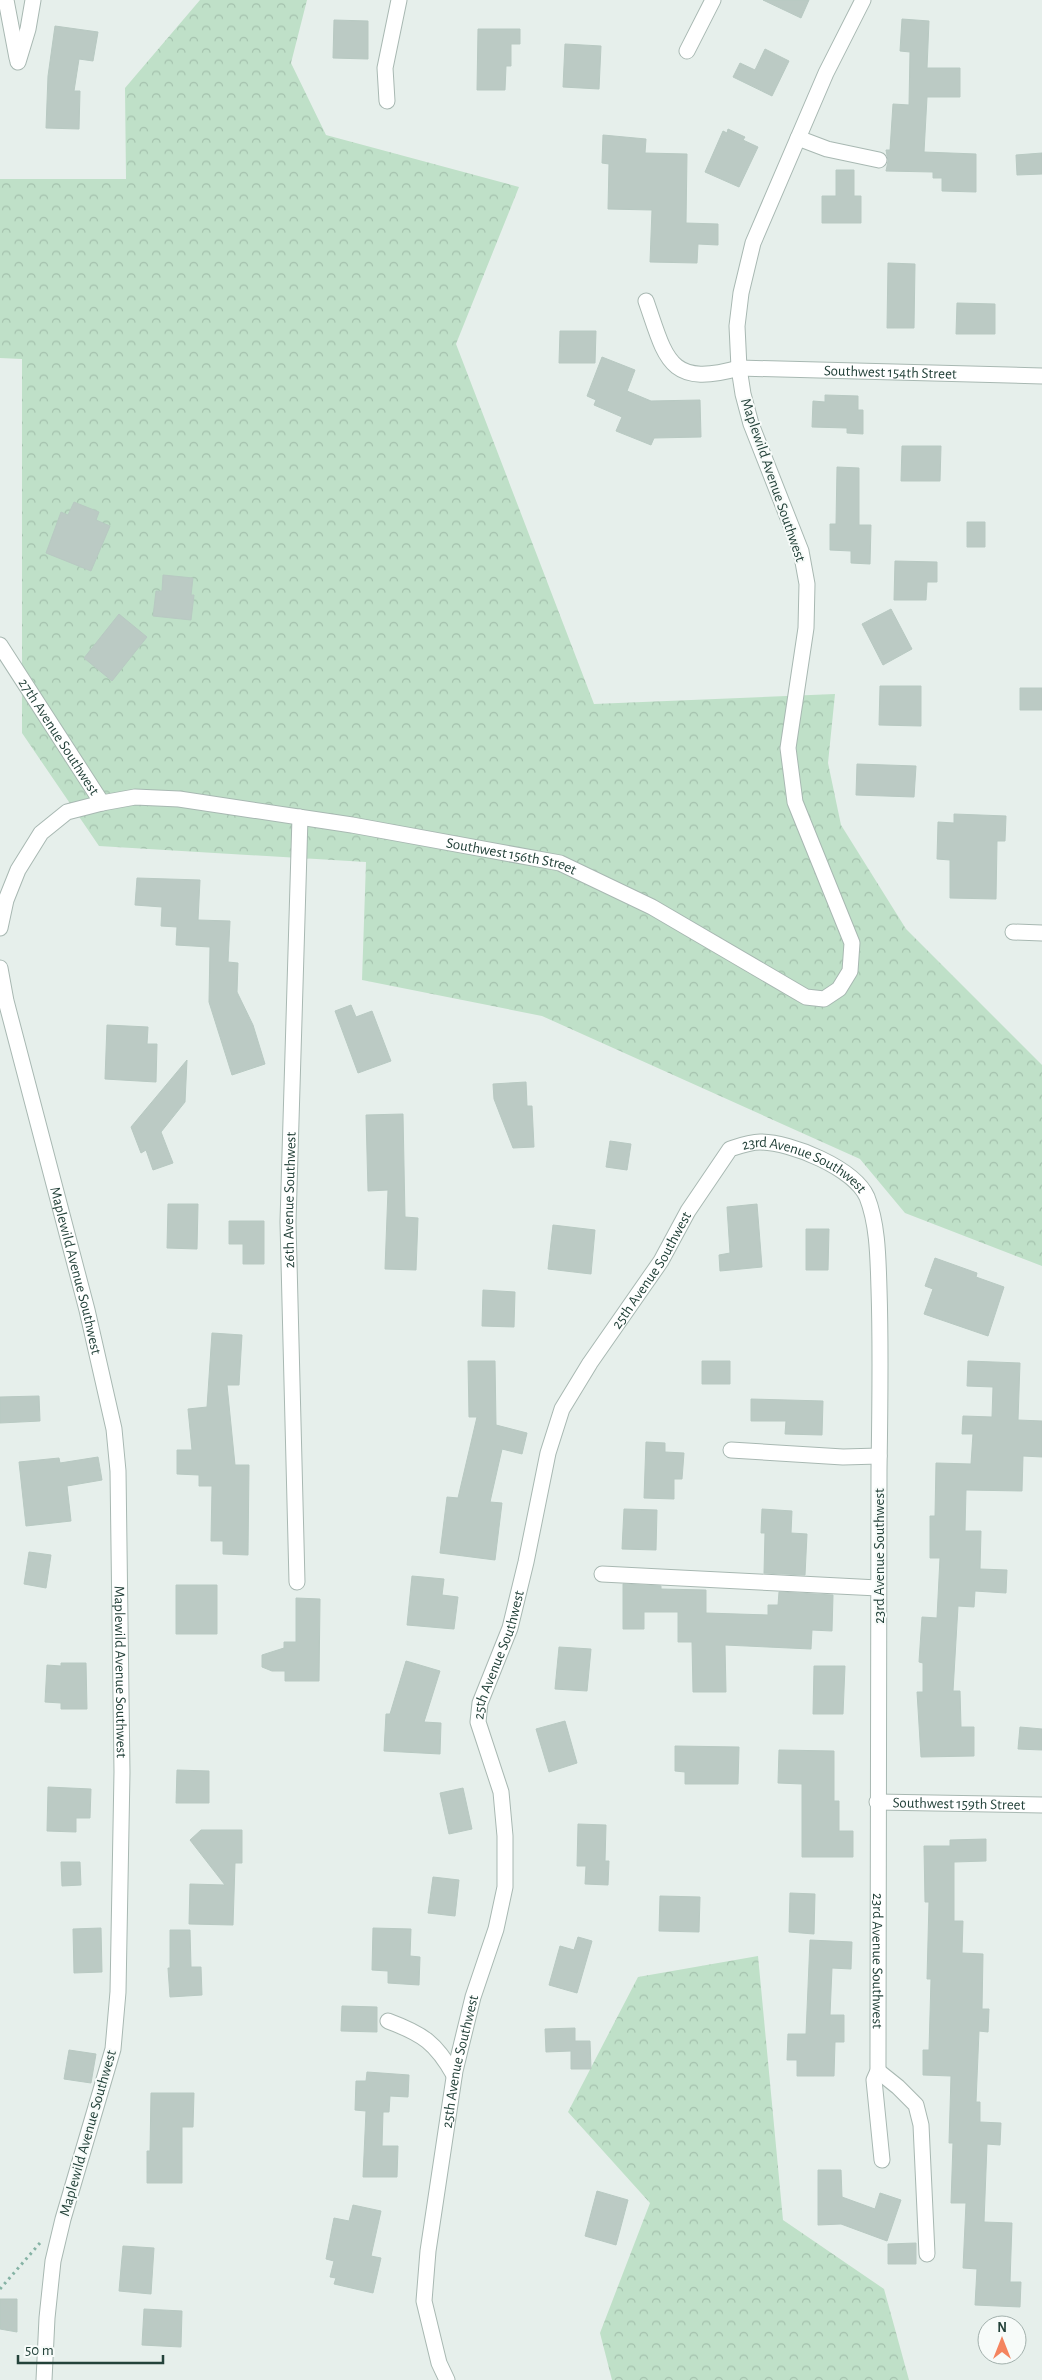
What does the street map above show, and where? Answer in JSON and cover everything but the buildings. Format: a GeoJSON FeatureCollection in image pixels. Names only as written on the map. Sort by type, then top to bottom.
{"type":"FeatureCollection","features":[{"type":"Feature","properties":{"kind":"street"},"geometry":{"type":"LineString","coordinates":[[6,0],[18,62],[28,29],[33,0]]}},
{"type":"Feature","properties":{"kind":"street"},"geometry":{"type":"LineString","coordinates":[[387,101],[385,68],[399,0]]}},
{"type":"Feature","properties":{"kind":"street"},"geometry":{"type":"LineString","coordinates":[[687,51],[713,0]]}},
{"type":"Feature","properties":{"kind":"street","name":"Maplewild Avenue Southwest"},"geometry":{"type":"LineString","coordinates":[[852,943],[795,802],[788,748],[806,628],[807,584],[801,551],[751,424],[743,394],[739,368],[738,326],[741,293],[753,243],[826,72],[863,0]]}},
{"type":"Feature","properties":{"kind":"street"},"geometry":{"type":"LineString","coordinates":[[798,138],[827,149],[879,160]]}},
{"type":"Feature","properties":{"kind":"street","name":"Southwest 154th Street"},"geometry":{"type":"LineString","coordinates":[[646,301],[662,345],[671,363],[678,369],[700,375],[716,375],[739,368],[1042,376]]}},
{"type":"Feature","properties":{"kind":"street","name":"27th Avenue Southwest"},"geometry":{"type":"LineString","coordinates":[[0,645],[102,803]]}},
{"type":"Feature","properties":{"kind":"street","name":"Southwest 156th Street"},"geometry":{"type":"LineString","coordinates":[[102,803],[134,798],[179,799],[300,817],[560,863],[652,907],[806,997],[824,999],[839,989],[850,971],[852,943]]}},
{"type":"Feature","properties":{"kind":"street"},"geometry":{"type":"LineString","coordinates":[[0,928],[6,900],[18,870],[41,833],[67,812],[102,803]]}},
{"type":"Feature","properties":{"kind":"street","name":"26th Avenue Southwest"},"geometry":{"type":"LineString","coordinates":[[297,1582],[288,1222],[300,817]]}},
{"type":"Feature","properties":{"kind":"street"},"geometry":{"type":"LineString","coordinates":[[1013,932],[1042,933]]}},
{"type":"Feature","properties":{"kind":"street","name":"Maplewild Avenue Southwest"},"geometry":{"type":"LineString","coordinates":[[0,968],[6,1001],[87,1310],[114,1430],[118,1471],[122,1762],[118,1992],[113,2049],[63,2219],[53,2261],[46,2318],[44,2380]]}},
{"type":"Feature","properties":{"kind":"street","name":"23rd Avenue Southwest"},"geometry":{"type":"LineString","coordinates":[[730,1150],[760,1142],[783,1146],[817,1157],[855,1180],[868,1199],[877,1242],[880,1324],[877,1802],[878,2071],[874,2080],[882,2160]]}},
{"type":"Feature","properties":{"kind":"street","name":"25th Avenue Southwest"},"geometry":{"type":"LineString","coordinates":[[447,2380],[438,2363],[424,2301],[428,2251],[454,2075],[473,1997],[496,1929],[505,1887],[505,1836],[501,1792],[478,1722],[480,1703],[510,1628],[526,1562],[548,1453],[562,1410],[590,1363],[661,1261],[688,1211],[730,1150]]}},
{"type":"Feature","properties":{"kind":"street"},"geometry":{"type":"LineString","coordinates":[[731,1450],[843,1457],[879,1456]]}},
{"type":"Feature","properties":{"kind":"street"},"geometry":{"type":"LineString","coordinates":[[602,1574],[878,1588]]}},
{"type":"Feature","properties":{"kind":"street","name":"Southwest 159th Street"},"geometry":{"type":"LineString","coordinates":[[877,1802],[1042,1806]]}},
{"type":"Feature","properties":{"kind":"street"},"geometry":{"type":"LineString","coordinates":[[388,2021],[414,2031],[430,2040],[442,2054],[454,2075]]}},
{"type":"Feature","properties":{"kind":"street"},"geometry":{"type":"LineString","coordinates":[[878,2071],[916,2105],[920,2125],[927,2254]]}},
{"type":"Feature","properties":{"kind":"path"},"geometry":{"type":"LineString","coordinates":[[0,2289],[43,2240]]}},
{"type":"Feature","properties":{"kind":"green space"},"geometry":{"type":"Polygon","coordinates":[[[200,0],[307,0],[291,63],[326,135],[519,187],[456,344],[594,704],[835,694],[828,763],[841,825],[906,929],[1042,1065],[1042,1266],[905,1213],[860,1159],[542,1016],[362,980],[366,862],[99,846],[22,733],[22,359],[0,358],[0,179],[126,179],[125,88],[200,0]]]}},
{"type":"Feature","properties":{"kind":"green space"},"geometry":{"type":"Polygon","coordinates":[[[758,1956],[783,2220],[884,2289],[909,2380],[612,2380],[600,2333],[650,2203],[568,2112],[638,1977],[758,1956]]]}}]}
